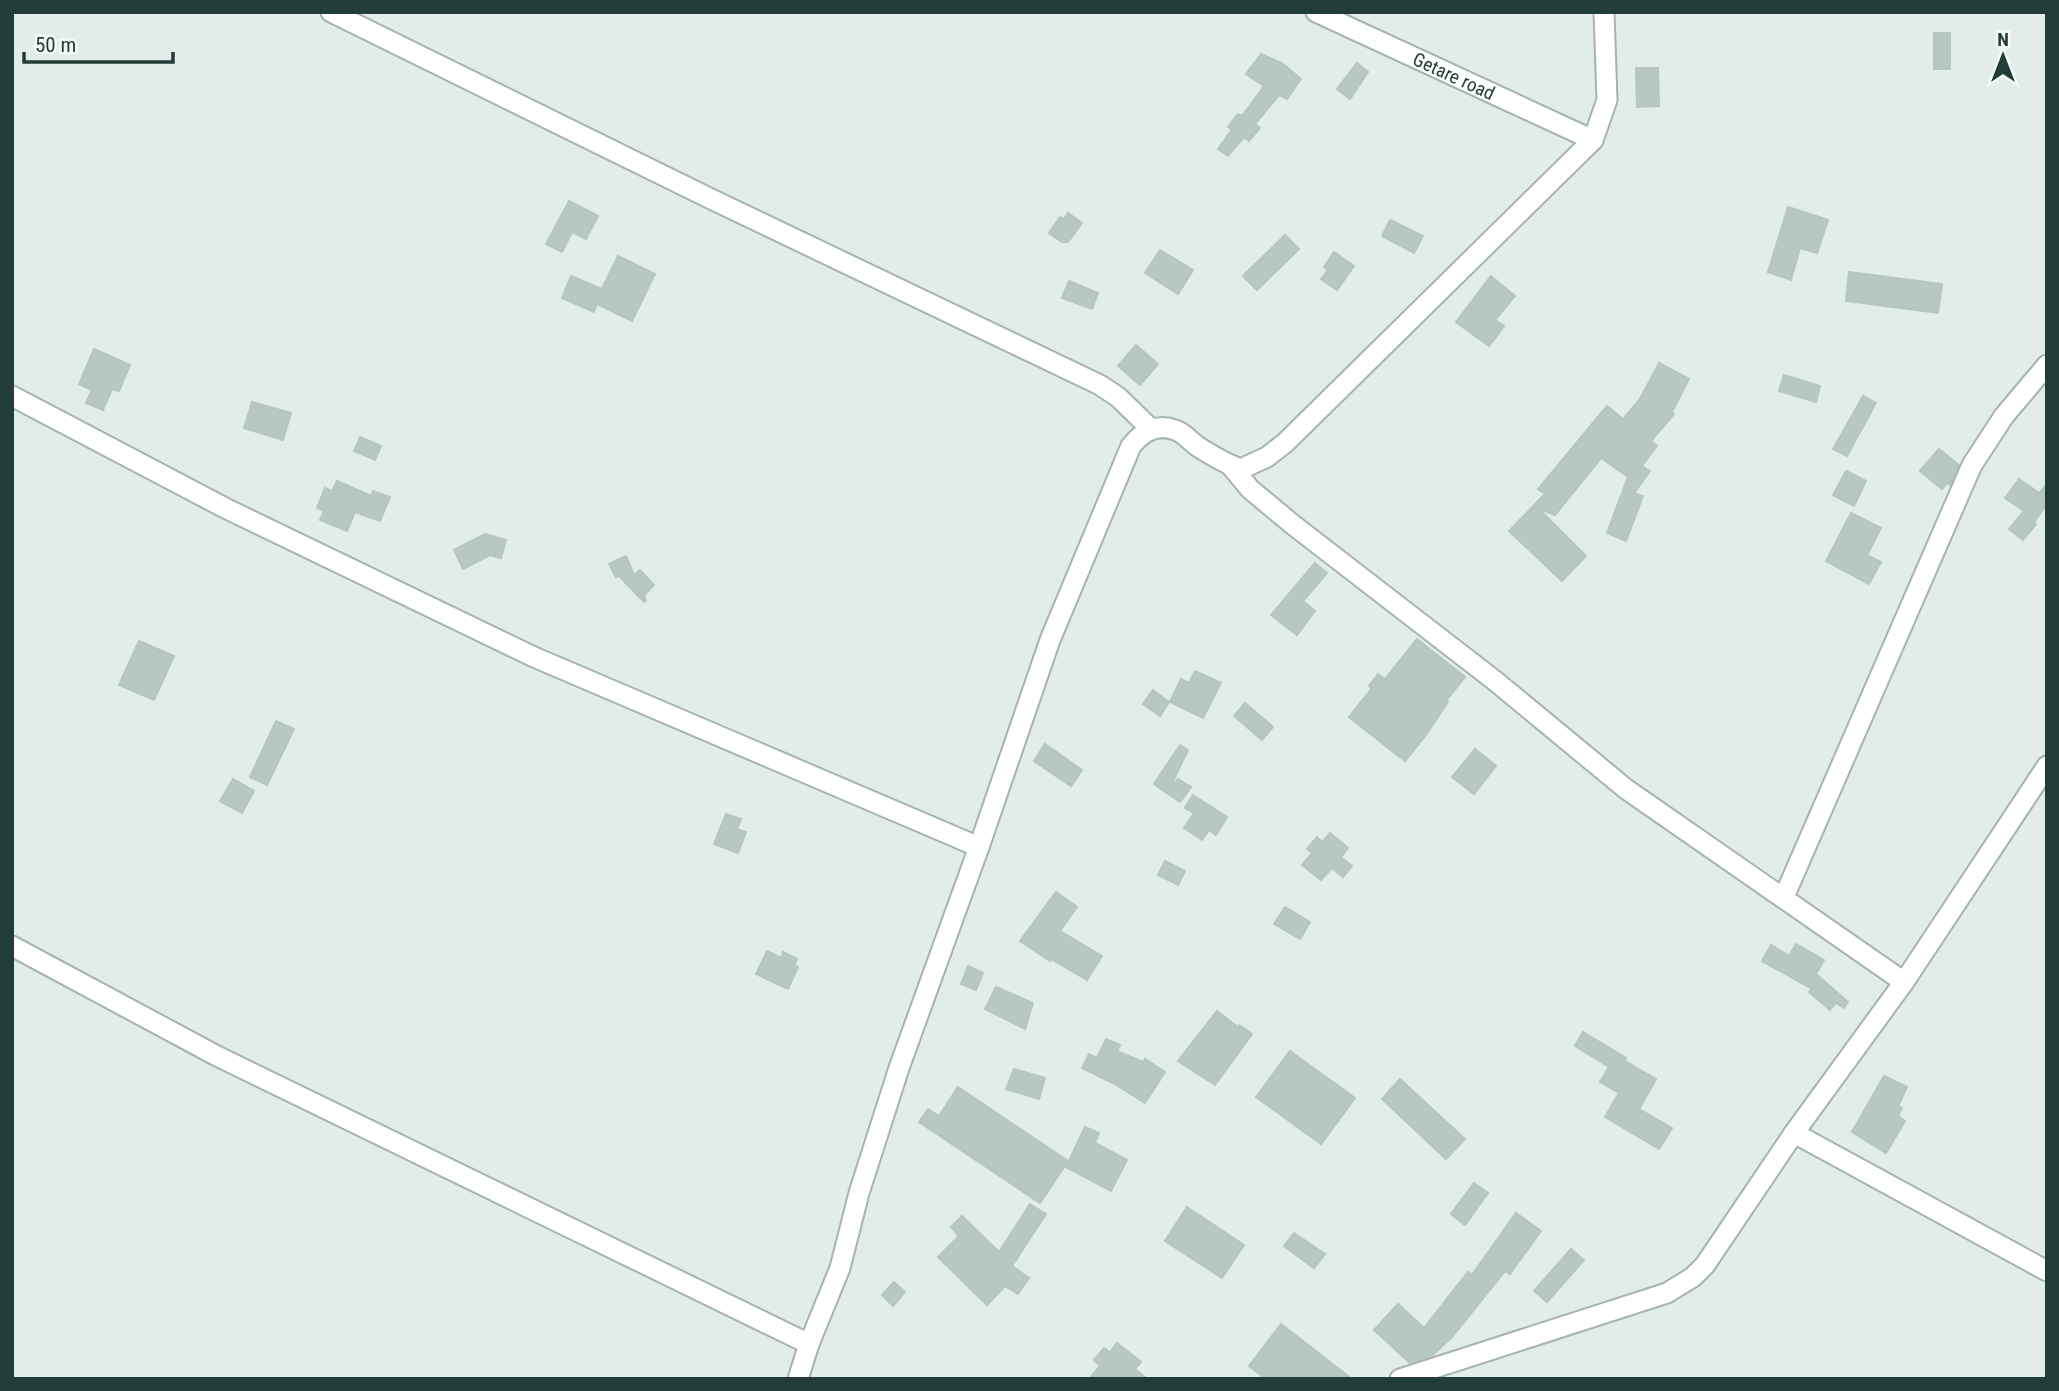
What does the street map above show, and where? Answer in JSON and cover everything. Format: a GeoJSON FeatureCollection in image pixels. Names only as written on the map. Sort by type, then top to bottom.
{"type":"FeatureCollection","features":[{"type":"Feature","properties":{"kind":"street"},"geometry":{"type":"LineString","coordinates":[[331,12],[683,186],[1100,384],[1118,397],[1151,429]]}},
{"type":"Feature","properties":{"kind":"street","name":"Getare road"},"geometry":{"type":"LineString","coordinates":[[1316,12],[1593,139]]}},
{"type":"Feature","properties":{"kind":"street"},"geometry":{"type":"LineString","coordinates":[[798,1379],[840,1268],[859,1193],[899,1068],[1050,640],[1131,446],[1140,435],[1151,429],[1176,430],[1231,466],[1241,469],[1266,457],[1285,443],[1593,139],[1607,100],[1604,12]]}},
{"type":"Feature","properties":{"kind":"street"},"geometry":{"type":"LineString","coordinates":[[1784,897],[1972,465],[2004,416],[2047,365]]}},
{"type":"Feature","properties":{"kind":"street"},"geometry":{"type":"LineString","coordinates":[[12,396],[225,508],[534,657],[979,847]]}},
{"type":"Feature","properties":{"kind":"street"},"geometry":{"type":"LineString","coordinates":[[1231,466],[1250,489],[1292,524],[1473,664],[1626,789],[1904,982]]}},
{"type":"Feature","properties":{"kind":"street"},"geometry":{"type":"LineString","coordinates":[[1400,1379],[1667,1293],[1681,1286],[1705,1265],[1794,1133],[1904,982],[2047,766]]}},
{"type":"Feature","properties":{"kind":"street"},"geometry":{"type":"LineString","coordinates":[[12,946],[216,1056],[809,1344]]}},
{"type":"Feature","properties":{"kind":"street"},"geometry":{"type":"LineString","coordinates":[[1794,1133],[2047,1270]]}},
{"type":"Feature","properties":{"kind":"building"},"geometry":{"type":"Polygon","coordinates":[[[1934,33],[1950,33],[1950,69],[1934,69],[1934,33]]]}},
{"type":"Feature","properties":{"kind":"building"},"geometry":{"type":"Polygon","coordinates":[[[1261,54],[1282,63],[1301,79],[1287,99],[1279,95],[1255,124],[1260,128],[1249,141],[1244,137],[1228,156],[1218,149],[1232,129],[1228,127],[1238,114],[1242,116],[1264,86],[1246,74],[1261,54]]]}},
{"type":"Feature","properties":{"kind":"building"},"geometry":{"type":"Polygon","coordinates":[[[1357,63],[1368,72],[1350,99],[1337,89],[1357,63]]]}},
{"type":"Feature","properties":{"kind":"building"},"geometry":{"type":"Polygon","coordinates":[[[1636,68],[1658,68],[1659,106],[1637,107],[1636,68]]]}},
{"type":"Feature","properties":{"kind":"building"},"geometry":{"type":"Polygon","coordinates":[[[569,201],[598,216],[586,239],[572,232],[562,252],[546,244],[569,201]]]}},
{"type":"Feature","properties":{"kind":"building"},"geometry":{"type":"Polygon","coordinates":[[[1788,207],[1828,220],[1817,253],[1800,248],[1791,280],[1768,272],[1788,207]]]}},
{"type":"Feature","properties":{"kind":"building"},"geometry":{"type":"Polygon","coordinates":[[[1068,213],[1082,223],[1068,242],[1062,242],[1049,233],[1060,217],[1064,219],[1068,213]]]}},
{"type":"Feature","properties":{"kind":"building"},"geometry":{"type":"Polygon","coordinates":[[[1390,220],[1423,236],[1414,253],[1382,236],[1390,220]]]}},
{"type":"Feature","properties":{"kind":"building"},"geometry":{"type":"Polygon","coordinates":[[[1285,235],[1299,249],[1257,290],[1243,276],[1285,235]]]}},
{"type":"Feature","properties":{"kind":"building"},"geometry":{"type":"Polygon","coordinates":[[[1160,250],[1193,270],[1178,294],[1145,273],[1160,250]]]}},
{"type":"Feature","properties":{"kind":"building"},"geometry":{"type":"Polygon","coordinates":[[[1334,252],[1354,266],[1337,290],[1321,279],[1328,270],[1324,267],[1334,252]]]}},
{"type":"Feature","properties":{"kind":"building"},"geometry":{"type":"Polygon","coordinates":[[[618,256],[655,274],[632,321],[597,304],[594,312],[562,298],[571,276],[602,289],[618,256]]]}},
{"type":"Feature","properties":{"kind":"building"},"geometry":{"type":"Polygon","coordinates":[[[1849,272],[1942,284],[1938,313],[1846,301],[1849,272]]]}},
{"type":"Feature","properties":{"kind":"building"},"geometry":{"type":"Polygon","coordinates":[[[1491,276],[1515,296],[1495,320],[1504,326],[1489,346],[1456,322],[1491,276]]]}},
{"type":"Feature","properties":{"kind":"building"},"geometry":{"type":"Polygon","coordinates":[[[1069,281],[1098,293],[1092,309],[1062,298],[1069,281]]]}},
{"type":"Feature","properties":{"kind":"building"},"geometry":{"type":"Polygon","coordinates":[[[1136,345],[1158,364],[1140,385],[1118,366],[1136,345]]]}},
{"type":"Feature","properties":{"kind":"building"},"geometry":{"type":"Polygon","coordinates":[[[94,349],[130,365],[119,391],[112,389],[103,410],[86,403],[92,390],[79,384],[94,349]]]}},
{"type":"Feature","properties":{"kind":"building"},"geometry":{"type":"Polygon","coordinates":[[[1659,363],[1689,379],[1672,412],[1674,414],[1651,441],[1657,446],[1642,466],[1650,471],[1634,493],[1643,496],[1626,541],[1607,533],[1628,477],[1601,458],[1555,515],[1538,508],[1586,556],[1562,581],[1509,531],[1545,494],[1538,489],[1607,406],[1623,419],[1640,399],[1659,363]]]}},
{"type":"Feature","properties":{"kind":"building"},"geometry":{"type":"Polygon","coordinates":[[[1784,375],[1820,386],[1816,402],[1779,391],[1784,375]]]}},
{"type":"Feature","properties":{"kind":"building"},"geometry":{"type":"Polygon","coordinates":[[[1863,396],[1876,403],[1847,456],[1833,449],[1863,396]]]}},
{"type":"Feature","properties":{"kind":"building"},"geometry":{"type":"Polygon","coordinates":[[[252,402],[291,413],[283,440],[244,428],[252,402]]]}},
{"type":"Feature","properties":{"kind":"building"},"geometry":{"type":"Polygon","coordinates":[[[360,437],[381,446],[375,460],[354,451],[360,437]]]}},
{"type":"Feature","properties":{"kind":"building"},"geometry":{"type":"Polygon","coordinates":[[[1939,449],[1959,465],[1950,485],[1947,483],[1942,489],[1920,471],[1939,449]]]}},
{"type":"Feature","properties":{"kind":"building"},"geometry":{"type":"Polygon","coordinates":[[[1846,471],[1866,481],[1854,506],[1833,495],[1846,471]]]}},
{"type":"Feature","properties":{"kind":"building"},"geometry":{"type":"Polygon","coordinates":[[[2019,479],[2039,493],[2045,486],[2047,488],[2047,504],[2023,540],[2009,529],[2024,511],[2005,498],[2019,479]]]}},
{"type":"Feature","properties":{"kind":"building"},"geometry":{"type":"Polygon","coordinates":[[[337,481],[371,496],[373,491],[390,497],[380,521],[355,512],[347,531],[320,520],[324,511],[317,508],[325,488],[332,491],[337,481]]]}},
{"type":"Feature","properties":{"kind":"building"},"geometry":{"type":"Polygon","coordinates":[[[1851,513],[1881,528],[1867,555],[1881,562],[1869,584],[1826,561],[1851,513]]]}},
{"type":"Feature","properties":{"kind":"building"},"geometry":{"type":"Polygon","coordinates":[[[485,534],[506,540],[501,558],[490,555],[463,569],[454,550],[485,534]]]}},
{"type":"Feature","properties":{"kind":"building"},"geometry":{"type":"Polygon","coordinates":[[[626,556],[634,575],[640,570],[654,585],[644,595],[644,602],[619,576],[616,577],[609,564],[626,556]]]}},
{"type":"Feature","properties":{"kind":"building"},"geometry":{"type":"Polygon","coordinates":[[[1315,563],[1327,573],[1303,601],[1315,611],[1297,635],[1271,615],[1315,563]]]}},
{"type":"Feature","properties":{"kind":"building"},"geometry":{"type":"Polygon","coordinates":[[[1417,639],[1465,677],[1405,761],[1349,717],[1372,688],[1369,686],[1378,674],[1385,679],[1417,639]]]}},
{"type":"Feature","properties":{"kind":"building"},"geometry":{"type":"Polygon","coordinates":[[[139,641],[174,656],[154,700],[119,685],[139,641]]]}},
{"type":"Feature","properties":{"kind":"building"},"geometry":{"type":"Polygon","coordinates":[[[1195,671],[1221,683],[1203,718],[1170,702],[1181,679],[1189,683],[1195,671]]]}},
{"type":"Feature","properties":{"kind":"building"},"geometry":{"type":"Polygon","coordinates":[[[1153,690],[1169,702],[1160,716],[1143,704],[1153,690]]]}},
{"type":"Feature","properties":{"kind":"building"},"geometry":{"type":"Polygon","coordinates":[[[1245,703],[1273,727],[1262,740],[1234,716],[1245,703]]]}},
{"type":"Feature","properties":{"kind":"building"},"geometry":{"type":"Polygon","coordinates":[[[276,721],[294,729],[267,785],[250,777],[276,721]]]}},
{"type":"Feature","properties":{"kind":"building"},"geometry":{"type":"Polygon","coordinates":[[[1045,744],[1082,770],[1071,786],[1034,761],[1045,744]]]}},
{"type":"Feature","properties":{"kind":"building"},"geometry":{"type":"Polygon","coordinates":[[[1180,745],[1188,750],[1169,789],[1178,779],[1191,787],[1180,802],[1154,784],[1180,745]]]}},
{"type":"Feature","properties":{"kind":"building"},"geometry":{"type":"Polygon","coordinates":[[[1475,749],[1496,766],[1474,794],[1452,777],[1475,749]]]}},
{"type":"Feature","properties":{"kind":"building"},"geometry":{"type":"Polygon","coordinates":[[[233,779],[254,791],[242,813],[220,801],[233,779]]]}},
{"type":"Feature","properties":{"kind":"building"},"geometry":{"type":"Polygon","coordinates":[[[1193,795],[1227,817],[1216,835],[1209,830],[1202,840],[1184,828],[1194,813],[1185,808],[1193,795]]]}},
{"type":"Feature","properties":{"kind":"building"},"geometry":{"type":"Polygon","coordinates":[[[726,814],[741,819],[737,829],[746,832],[738,853],[714,844],[726,814]]]}},
{"type":"Feature","properties":{"kind":"building"},"geometry":{"type":"Polygon","coordinates":[[[1330,833],[1348,848],[1341,857],[1352,866],[1343,877],[1332,868],[1321,880],[1302,865],[1312,853],[1307,849],[1317,837],[1322,842],[1330,833]]]}},
{"type":"Feature","properties":{"kind":"building"},"geometry":{"type":"Polygon","coordinates":[[[1165,861],[1185,871],[1178,885],[1158,875],[1165,861]]]}},
{"type":"Feature","properties":{"kind":"building"},"geometry":{"type":"Polygon","coordinates":[[[1056,892],[1077,907],[1060,931],[1102,956],[1087,980],[1051,959],[1050,961],[1020,941],[1056,892]]]}},
{"type":"Feature","properties":{"kind":"building"},"geometry":{"type":"Polygon","coordinates":[[[1285,907],[1310,922],[1300,939],[1274,924],[1285,907]]]}},
{"type":"Feature","properties":{"kind":"building"},"geometry":{"type":"Polygon","coordinates":[[[1796,944],[1824,960],[1816,974],[1848,1002],[1844,1008],[1836,1003],[1830,1010],[1809,992],[1812,989],[1762,961],[1771,945],[1789,956],[1796,944]]]}},
{"type":"Feature","properties":{"kind":"building"},"geometry":{"type":"Polygon","coordinates":[[[767,951],[781,958],[783,952],[797,959],[794,966],[798,967],[788,989],[756,974],[767,951]]]}},
{"type":"Feature","properties":{"kind":"building"},"geometry":{"type":"Polygon","coordinates":[[[968,966],[983,973],[976,990],[961,984],[968,966]]]}},
{"type":"Feature","properties":{"kind":"building"},"geometry":{"type":"Polygon","coordinates":[[[996,987],[1033,1003],[1025,1029],[985,1009],[996,987]]]}},
{"type":"Feature","properties":{"kind":"building"},"geometry":{"type":"Polygon","coordinates":[[[1217,1011],[1252,1034],[1215,1085],[1178,1061],[1217,1011]]]}},
{"type":"Feature","properties":{"kind":"building"},"geometry":{"type":"Polygon","coordinates":[[[1583,1032],[1656,1079],[1639,1109],[1672,1128],[1659,1149],[1605,1117],[1619,1093],[1600,1082],[1609,1067],[1575,1046],[1583,1032]]]}},
{"type":"Feature","properties":{"kind":"building"},"geometry":{"type":"Polygon","coordinates":[[[1106,1039],[1120,1045],[1117,1051],[1143,1062],[1145,1059],[1165,1072],[1145,1103],[1082,1068],[1089,1054],[1097,1058],[1106,1039]]]}},
{"type":"Feature","properties":{"kind":"building"},"geometry":{"type":"Polygon","coordinates":[[[1290,1051],[1355,1098],[1321,1144],[1256,1097],[1290,1051]]]}},
{"type":"Feature","properties":{"kind":"building"},"geometry":{"type":"Polygon","coordinates":[[[1014,1069],[1045,1078],[1039,1099],[1006,1089],[1014,1069]]]}},
{"type":"Feature","properties":{"kind":"building"},"geometry":{"type":"Polygon","coordinates":[[[1884,1076],[1907,1087],[1898,1106],[1902,1108],[1898,1116],[1905,1121],[1886,1153],[1852,1132],[1884,1076]]]}},
{"type":"Feature","properties":{"kind":"building"},"geometry":{"type":"Polygon","coordinates":[[[1400,1079],[1465,1139],[1446,1159],[1382,1099],[1400,1079]]]}},
{"type":"Feature","properties":{"kind":"building"},"geometry":{"type":"Polygon","coordinates":[[[958,1087],[1068,1161],[1040,1203],[919,1122],[928,1109],[939,1116],[958,1087]]]}},
{"type":"Feature","properties":{"kind":"building"},"geometry":{"type":"Polygon","coordinates":[[[1085,1127],[1099,1133],[1095,1143],[1127,1160],[1111,1191],[1066,1167],[1085,1127]]]}},
{"type":"Feature","properties":{"kind":"building"},"geometry":{"type":"Polygon","coordinates":[[[1474,1183],[1488,1193],[1465,1225],[1451,1214],[1474,1183]]]}},
{"type":"Feature","properties":{"kind":"building"},"geometry":{"type":"Polygon","coordinates":[[[1030,1204],[1046,1214],[1012,1266],[1029,1278],[1018,1294],[1005,1286],[987,1305],[938,1257],[959,1236],[951,1227],[962,1216],[999,1252],[1030,1204]]]}},
{"type":"Feature","properties":{"kind":"building"},"geometry":{"type":"Polygon","coordinates":[[[1187,1207],[1244,1245],[1222,1278],[1165,1241],[1187,1207]]]}},
{"type":"Feature","properties":{"kind":"building"},"geometry":{"type":"Polygon","coordinates":[[[1516,1213],[1541,1231],[1510,1274],[1505,1271],[1452,1337],[1433,1355],[1410,1363],[1374,1330],[1398,1304],[1424,1328],[1468,1272],[1472,1275],[1516,1213]]]}},
{"type":"Feature","properties":{"kind":"building"},"geometry":{"type":"Polygon","coordinates":[[[1294,1233],[1325,1254],[1314,1268],[1284,1246],[1294,1233]]]}},
{"type":"Feature","properties":{"kind":"building"},"geometry":{"type":"Polygon","coordinates":[[[1571,1249],[1584,1260],[1547,1302],[1534,1291],[1571,1249]]]}},
{"type":"Feature","properties":{"kind":"building"},"geometry":{"type":"Polygon","coordinates":[[[894,1282],[905,1292],[893,1306],[882,1295],[894,1282]]]}},
{"type":"Feature","properties":{"kind":"building"},"geometry":{"type":"Polygon","coordinates":[[[1281,1324],[1352,1379],[1266,1379],[1249,1366],[1281,1324]]]}},
{"type":"Feature","properties":{"kind":"building"},"geometry":{"type":"Polygon","coordinates":[[[1117,1343],[1141,1362],[1135,1369],[1147,1379],[1089,1379],[1100,1366],[1094,1360],[1104,1348],[1110,1352],[1117,1343]]]}}]}
